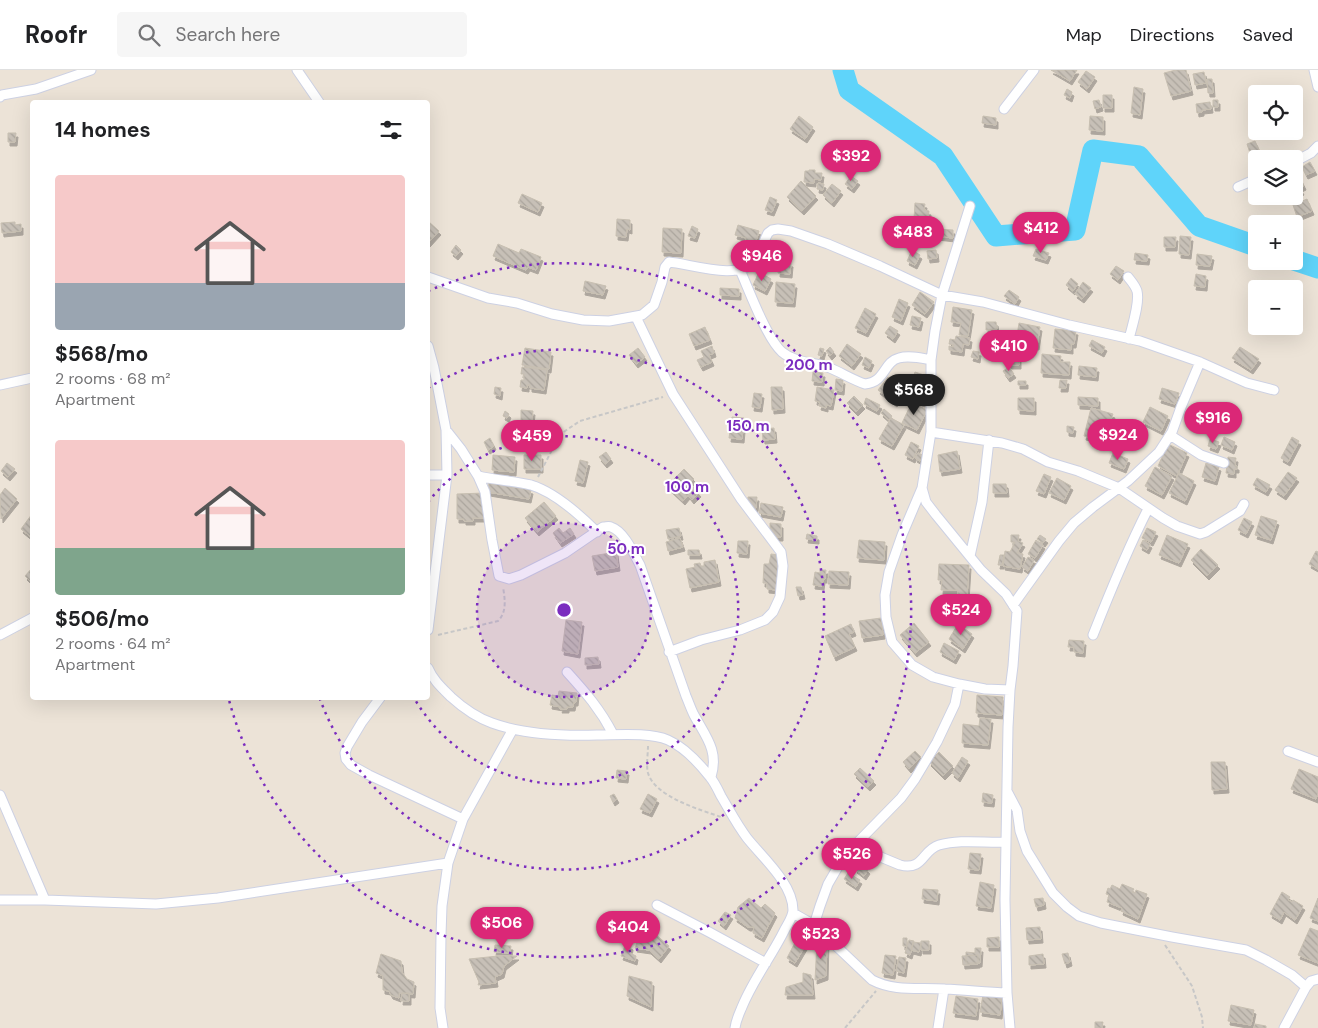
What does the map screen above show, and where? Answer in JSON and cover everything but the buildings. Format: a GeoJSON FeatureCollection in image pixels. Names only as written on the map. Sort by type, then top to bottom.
{"type":"FeatureCollection","features":[{"type":"Feature","properties":{"kind":"street"},"geometry":{"type":"LineString","coordinates":[[0,97],[2,95],[36,89],[87,70]]}},
{"type":"Feature","properties":{"kind":"street"},"geometry":{"type":"LineString","coordinates":[[297,70],[318,100]]}},
{"type":"Feature","properties":{"kind":"street"},"geometry":{"type":"LineString","coordinates":[[1004,109],[1034,70]]}},
{"type":"Feature","properties":{"kind":"street"},"geometry":{"type":"LineString","coordinates":[[1314,70],[1318,88]]}},
{"type":"Feature","properties":{"kind":"street"},"geometry":{"type":"LineString","coordinates":[[1303,158],[1311,154],[1318,146]]}},
{"type":"Feature","properties":{"kind":"street"},"geometry":{"type":"LineString","coordinates":[[1238,187],[1248,183]]}},
{"type":"Feature","properties":{"kind":"street"},"geometry":{"type":"LineString","coordinates":[[970,206],[942,295],[934,331],[931,360],[930,432],[922,488],[889,572],[885,595],[886,617],[892,642],[912,665],[933,677],[959,684],[1010,690]]}},
{"type":"Feature","properties":{"kind":"street"},"geometry":{"type":"LineString","coordinates":[[430,278],[488,298],[517,303],[552,314],[583,320],[609,321],[642,315],[654,305],[665,267],[669,262],[717,271],[747,268],[754,262],[768,233],[778,229],[791,231],[828,244],[942,295],[983,302],[1069,325],[1129,338],[1200,362],[1247,383],[1274,390]]}},
{"type":"Feature","properties":{"kind":"street"},"geometry":{"type":"LineString","coordinates":[[740,270],[775,345],[792,358],[829,368],[865,384],[870,384],[877,380],[891,363],[900,357],[931,360]]}},
{"type":"Feature","properties":{"kind":"street"},"geometry":{"type":"LineString","coordinates":[[1128,277],[1136,290],[1137,298],[1129,338]]}},
{"type":"Feature","properties":{"kind":"street"},"geometry":{"type":"LineString","coordinates":[[636,316],[673,394],[741,500],[780,552],[783,566],[780,597],[773,612],[765,620],[740,630],[700,640],[669,652]]}},
{"type":"Feature","properties":{"kind":"street"},"geometry":{"type":"LineString","coordinates":[[430,353],[446,430],[447,475],[430,614]]}},
{"type":"Feature","properties":{"kind":"street"},"geometry":{"type":"LineString","coordinates":[[1013,605],[1074,523],[1119,488],[1159,452],[1170,436],[1200,362]]}},
{"type":"Feature","properties":{"kind":"street"},"geometry":{"type":"LineString","coordinates":[[0,385],[30,378]]}},
{"type":"Feature","properties":{"kind":"street"},"geometry":{"type":"LineString","coordinates":[[446,430],[478,476],[484,492],[499,576],[502,578],[509,580],[530,571],[565,553],[603,527],[611,527],[621,533],[640,565],[686,696],[713,749],[714,767],[711,778]]}},
{"type":"Feature","properties":{"kind":"street"},"geometry":{"type":"LineString","coordinates":[[930,432],[989,440],[1023,449],[1048,462],[1078,471],[1119,488],[1148,509],[1177,526],[1200,534],[1240,511],[1244,504]]}},
{"type":"Feature","properties":{"kind":"street"},"geometry":{"type":"LineString","coordinates":[[1170,436],[1201,454],[1224,463]]}},
{"type":"Feature","properties":{"kind":"street"},"geometry":{"type":"LineString","coordinates":[[970,556],[982,502],[989,440]]}},
{"type":"Feature","properties":{"kind":"street"},"geometry":{"type":"LineString","coordinates":[[430,475],[447,475]]}},
{"type":"Feature","properties":{"kind":"street"},"geometry":{"type":"LineString","coordinates":[[478,476],[534,486],[574,510],[597,532]]}},
{"type":"Feature","properties":{"kind":"street"},"geometry":{"type":"LineString","coordinates":[[922,488],[926,502],[981,570],[1006,594],[1017,611],[1008,727],[1005,900],[1007,994],[1010,1028]]}},
{"type":"Feature","properties":{"kind":"street"},"geometry":{"type":"LineString","coordinates":[[1093,635],[1113,584],[1148,509]]}},
{"type":"Feature","properties":{"kind":"street"},"geometry":{"type":"LineString","coordinates":[[0,635],[30,619]]}},
{"type":"Feature","properties":{"kind":"street"},"geometry":{"type":"LineString","coordinates":[[567,672],[594,703],[614,734]]}},
{"type":"Feature","properties":{"kind":"street"},"geometry":{"type":"LineString","coordinates":[[430,673],[456,701],[477,716],[491,723],[544,734],[596,736],[614,734],[666,739],[678,745],[711,778],[736,821],[788,889],[793,913],[780,940],[748,993],[735,1028]]}},
{"type":"Feature","properties":{"kind":"street"},"geometry":{"type":"LineString","coordinates":[[814,925],[828,884],[839,865],[915,779],[941,734],[955,704],[959,684]]}},
{"type":"Feature","properties":{"kind":"street"},"geometry":{"type":"LineString","coordinates":[[379,700],[347,747],[344,753],[346,758],[351,765],[369,775],[463,819]]}},
{"type":"Feature","properties":{"kind":"street"},"geometry":{"type":"LineString","coordinates":[[443,1028],[440,1008],[441,925],[448,863],[463,819],[513,729]]}},
{"type":"Feature","properties":{"kind":"street"},"geometry":{"type":"LineString","coordinates":[[1288,750],[1318,762]]}},
{"type":"Feature","properties":{"kind":"street"},"geometry":{"type":"LineString","coordinates":[[1007,790],[1018,810],[1020,831],[1028,851],[1053,893],[1079,916],[1156,934],[1246,950],[1292,976],[1306,987]]}},
{"type":"Feature","properties":{"kind":"street"},"geometry":{"type":"LineString","coordinates":[[0,795],[45,900]]}},
{"type":"Feature","properties":{"kind":"street"},"geometry":{"type":"LineString","coordinates":[[854,846],[892,862],[908,866],[922,860],[931,850],[939,845],[958,842],[1006,842]]}},
{"type":"Feature","properties":{"kind":"street"},"geometry":{"type":"LineString","coordinates":[[0,900],[156,904],[218,898],[448,863]]}},
{"type":"Feature","properties":{"kind":"street"},"geometry":{"type":"LineString","coordinates":[[657,905],[766,963]]}},
{"type":"Feature","properties":{"kind":"street"},"geometry":{"type":"LineString","coordinates":[[793,913],[814,925],[872,980],[881,985],[892,988],[944,988],[1007,994]]}},
{"type":"Feature","properties":{"kind":"street"},"geometry":{"type":"LineString","coordinates":[[1284,1028],[1310,981],[1318,979]]}},
{"type":"Feature","properties":{"kind":"street"},"geometry":{"type":"LineString","coordinates":[[938,1028],[944,988]]}},
{"type":"Feature","properties":{"kind":"path"},"geometry":{"type":"LineString","coordinates":[[534,486],[565,431],[580,420],[673,394]]}},
{"type":"Feature","properties":{"kind":"path"},"geometry":{"type":"LineString","coordinates":[[437,635],[494,623],[500,619],[505,608],[502,578]]}},
{"type":"Feature","properties":{"kind":"path"},"geometry":{"type":"LineString","coordinates":[[648,736],[648,774],[656,786],[670,796],[693,807],[736,821]]}},
{"type":"Feature","properties":{"kind":"path"},"geometry":{"type":"LineString","coordinates":[[1156,934],[1192,986],[1202,1016],[1203,1028]]}},
{"type":"Feature","properties":{"kind":"path"},"geometry":{"type":"LineString","coordinates":[[846,1028],[881,985]]}},
{"type":"Feature","properties":{"kind":"waterway"},"geometry":{"type":"LineString","coordinates":[[843,70],[849,90],[943,156],[996,236],[1075,230],[1093,150],[1139,156],[1199,226],[1248,243]]}},
{"type":"Feature","properties":{"kind":"waterway"},"geometry":{"type":"LineString","coordinates":[[1303,263],[1318,268]]}}]}
